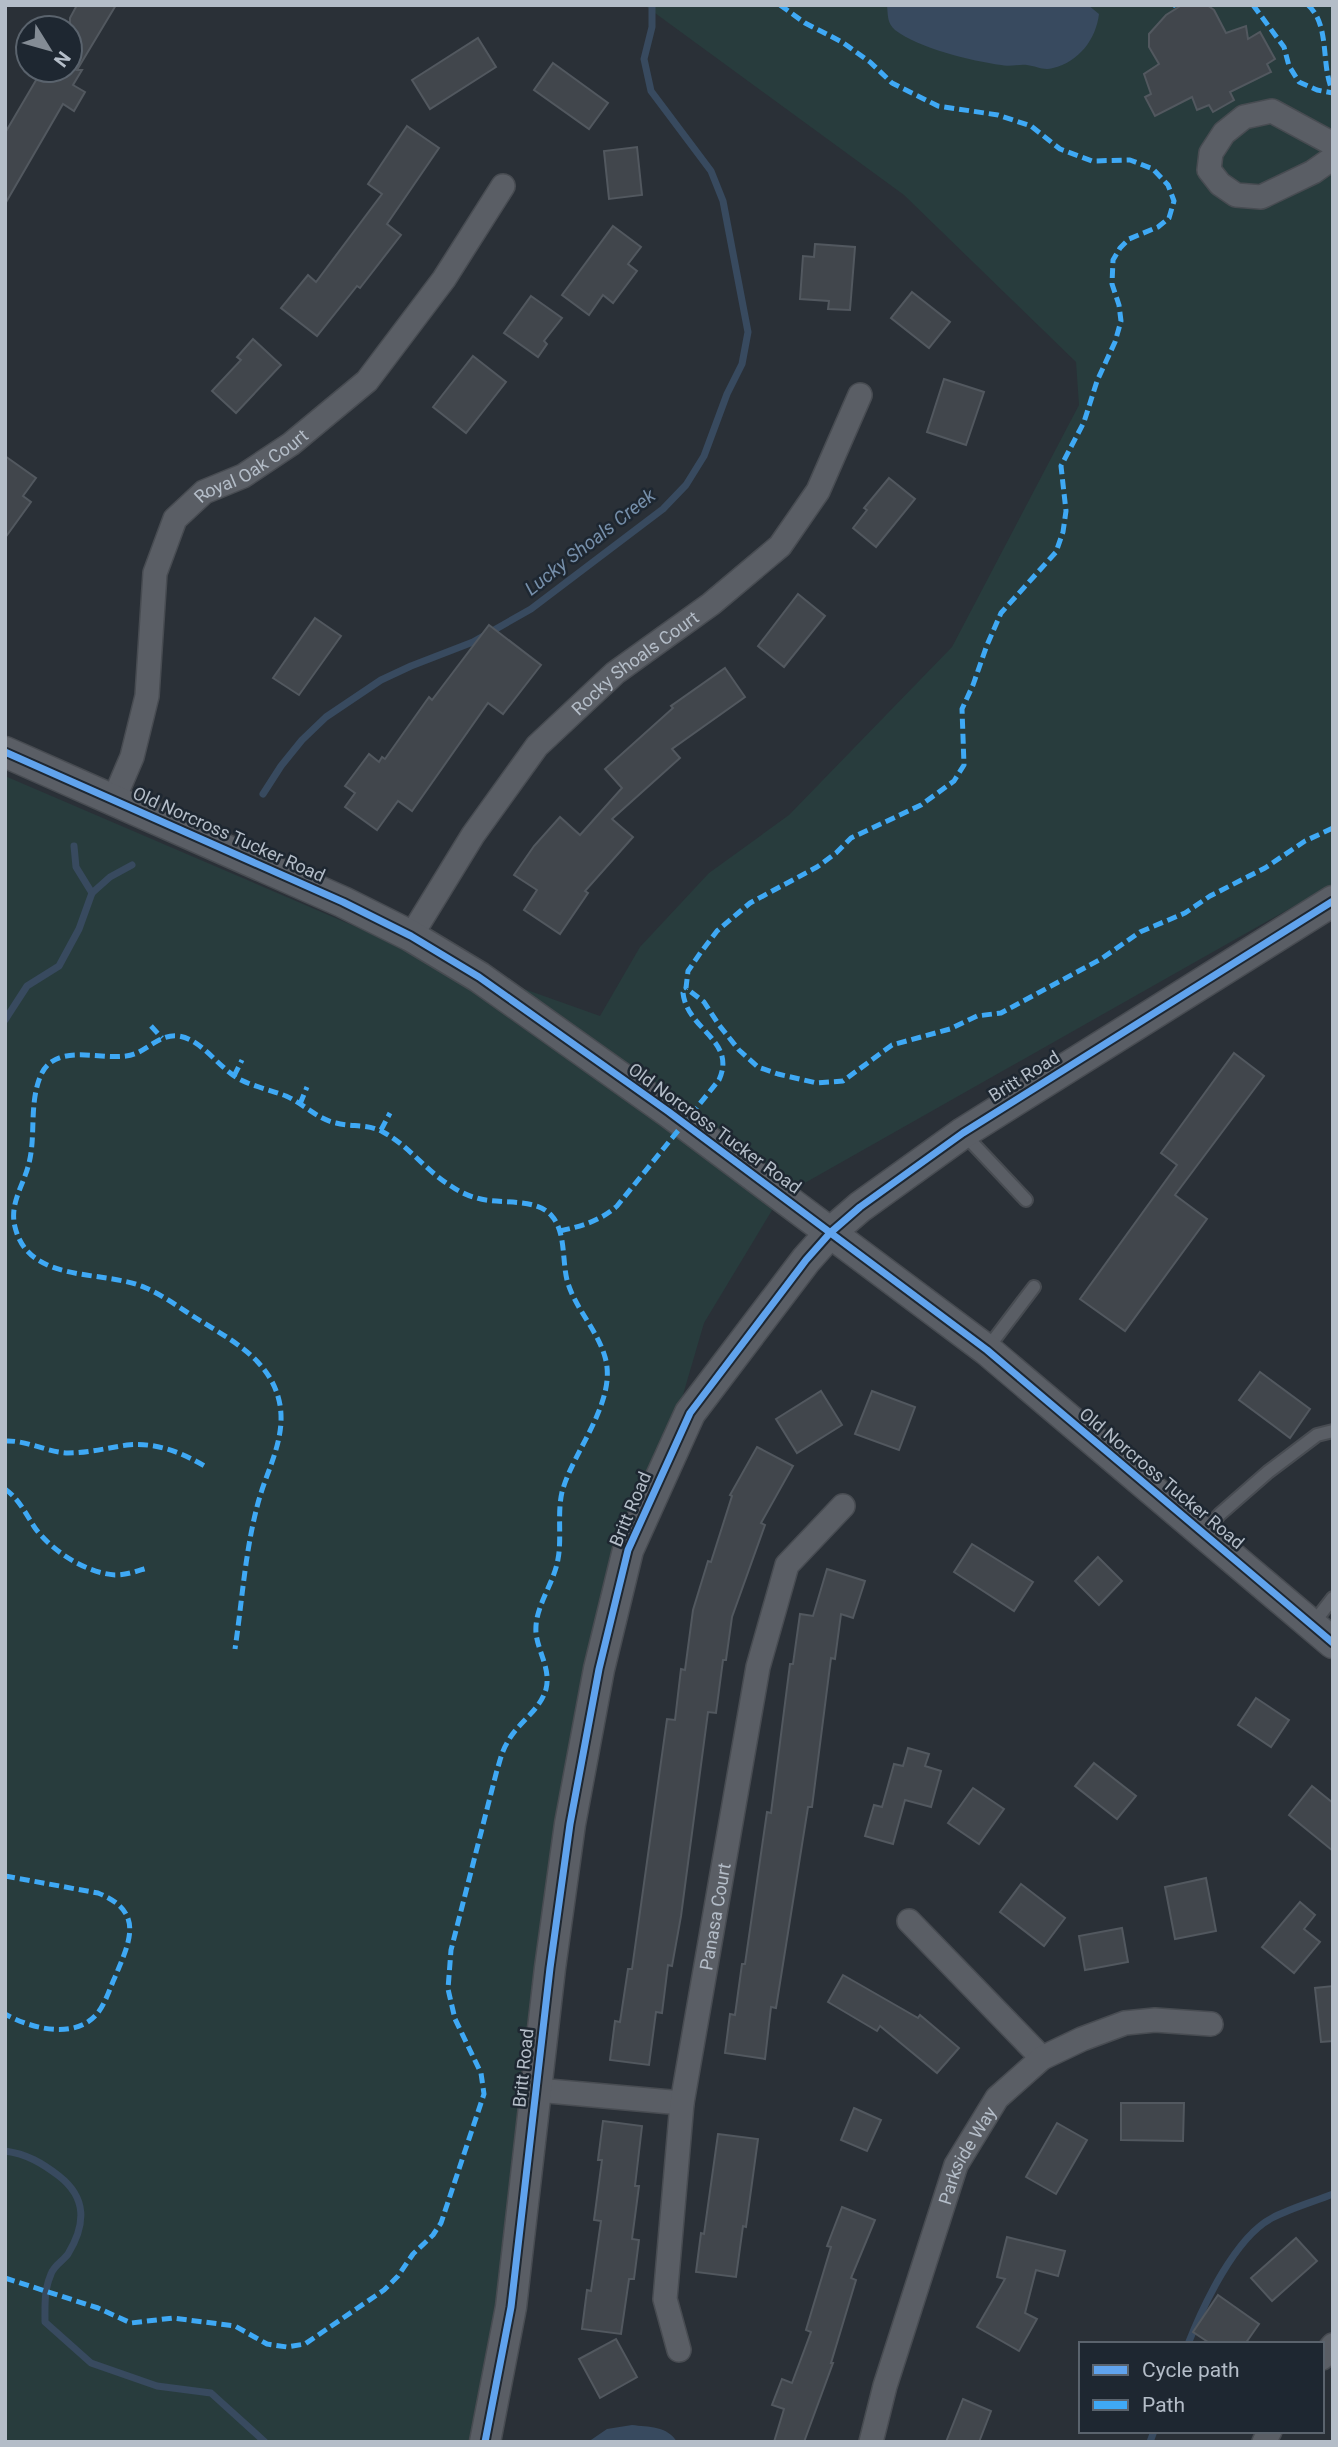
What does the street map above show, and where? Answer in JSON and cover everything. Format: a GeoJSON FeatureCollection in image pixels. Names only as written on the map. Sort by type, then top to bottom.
{"type":"FeatureCollection","features":[{"type":"Feature","properties":{"kind":"street"},"geometry":{"type":"LineString","coordinates":[[1333,144],[1272,111],[1244,117],[1224,134],[1211,153],[1209,170],[1220,184],[1236,195],[1261,197],[1313,172],[1333,158]]}},
{"type":"Feature","properties":{"kind":"street","name":"Royal Oak Court"},"geometry":{"type":"LineString","coordinates":[[114,799],[132,757],[147,696],[155,573],[175,519],[204,492],[243,476],[291,444],[367,381],[444,279],[503,186]]}},
{"type":"Feature","properties":{"kind":"street","name":"Rocky Shoals Court"},"geometry":{"type":"LineString","coordinates":[[411,936],[473,835],[537,746],[615,673],[711,604],[780,546],[818,491],[860,395]]}},
{"type":"Feature","properties":{"kind":"street","name":"Old Norcross Tucker Road"},"geometry":{"type":"LineString","coordinates":[[5,752],[343,902],[411,936],[501,993],[668,1112],[986,1350],[1322,1634]]}},
{"type":"Feature","properties":{"kind":"street","name":"Britt Road"},"geometry":{"type":"LineString","coordinates":[[485,2442],[511,2306],[550,1968],[570,1824],[599,1669],[628,1550],[690,1413],[806,1259],[860,1207],[963,1133],[1333,901]]}},
{"type":"Feature","properties":{"kind":"street","name":"Panasa Court"},"geometry":{"type":"LineString","coordinates":[[679,2350],[665,2299],[682,2103],[758,1667],[788,1565],[843,1506]]}},
{"type":"Feature","properties":{"kind":"street"},"geometry":{"type":"LineString","coordinates":[[909,1921],[1042,2058]]}},
{"type":"Feature","properties":{"kind":"street","name":"Parkside Way"},"geometry":{"type":"LineString","coordinates":[[871,2442],[885,2386],[956,2165],[998,2098],[1042,2058],[1125,2023],[1155,2020],[1211,2024]]}},
{"type":"Feature","properties":{"kind":"street"},"geometry":{"type":"LineString","coordinates":[[537,2090],[682,2103]]}},
{"type":"Feature","properties":{"kind":"lane"},"geometry":{"type":"LineString","coordinates":[[963,1133],[1026,1200]]}},
{"type":"Feature","properties":{"kind":"lane"},"geometry":{"type":"LineString","coordinates":[[986,1350],[1034,1287]]}},
{"type":"Feature","properties":{"kind":"lane"},"geometry":{"type":"LineString","coordinates":[[1203,1533],[1220,1514],[1268,1472],[1317,1435],[1333,1431]]}},
{"type":"Feature","properties":{"kind":"lane"},"geometry":{"type":"LineString","coordinates":[[1322,1634],[1333,1598]]}},
{"type":"Feature","properties":{"kind":"green space"},"geometry":{"type":"Polygon","coordinates":[[[644,5],[1333,5],[1333,884],[780,1197],[704,1323],[647,1518],[545,1897],[533,2253],[498,2442],[5,2442],[5,776],[389,941],[600,1016],[640,947],[709,873],[789,815],[952,647],[1079,405],[1076,362],[904,195],[644,5]]]}},
{"type":"Feature","properties":{"kind":"water"},"geometry":{"type":"Polygon","coordinates":[[[887,5],[1088,5],[1099,14],[1094,32],[1085,48],[1071,61],[1046,69],[1027,65],[1004,66],[975,60],[917,42],[892,27],[888,19],[887,5]]]}},
{"type":"Feature","properties":{"kind":"water"},"geometry":{"type":"Polygon","coordinates":[[[632,2425],[663,2430],[677,2442],[588,2442],[607,2429],[632,2425]]]}},
{"type":"Feature","properties":{"kind":"building"},"geometry":{"type":"Polygon","coordinates":[[[77,5],[116,5],[84,58],[84,14],[72,14],[77,5]]]}},
{"type":"Feature","properties":{"kind":"building"},"geometry":{"type":"Polygon","coordinates":[[[1182,5],[1207,5],[1214,10],[1226,33],[1246,26],[1248,39],[1260,32],[1275,59],[1267,64],[1271,72],[1230,92],[1234,100],[1213,112],[1209,105],[1197,110],[1192,97],[1155,116],[1145,97],[1151,94],[1144,74],[1159,64],[1149,47],[1149,34],[1166,15],[1182,5]]]}},
{"type":"Feature","properties":{"kind":"building"},"geometry":{"type":"Polygon","coordinates":[[[478,38],[496,67],[430,109],[412,80],[478,38]]]}},
{"type":"Feature","properties":{"kind":"building"},"geometry":{"type":"Polygon","coordinates":[[[553,63],[608,103],[589,129],[534,90],[553,63]]]}},
{"type":"Feature","properties":{"kind":"building"},"geometry":{"type":"Polygon","coordinates":[[[34,84],[74,84],[85,92],[74,111],[63,104],[5,204],[5,133],[34,84]]]}},
{"type":"Feature","properties":{"kind":"building"},"geometry":{"type":"Polygon","coordinates":[[[407,126],[439,148],[387,224],[401,235],[360,288],[357,286],[317,336],[281,308],[308,275],[316,282],[382,194],[368,184],[407,126]]]}},
{"type":"Feature","properties":{"kind":"building"},"geometry":{"type":"Polygon","coordinates":[[[637,147],[642,195],[609,199],[604,151],[637,147]]]}},
{"type":"Feature","properties":{"kind":"building"},"geometry":{"type":"Polygon","coordinates":[[[613,226],[641,247],[628,264],[637,271],[613,303],[603,295],[589,315],[562,295],[613,226]]]}},
{"type":"Feature","properties":{"kind":"building"},"geometry":{"type":"Polygon","coordinates":[[[815,244],[855,247],[850,310],[828,309],[829,301],[800,299],[803,256],[814,257],[815,244]]]}},
{"type":"Feature","properties":{"kind":"building"},"geometry":{"type":"Polygon","coordinates":[[[912,292],[950,322],[929,348],[891,318],[912,292]]]}},
{"type":"Feature","properties":{"kind":"building"},"geometry":{"type":"Polygon","coordinates":[[[531,296],[562,318],[544,341],[547,344],[538,357],[504,333],[531,296]]]}},
{"type":"Feature","properties":{"kind":"building"},"geometry":{"type":"Polygon","coordinates":[[[253,339],[281,365],[236,413],[212,391],[241,360],[237,357],[253,339]]]}},
{"type":"Feature","properties":{"kind":"building"},"geometry":{"type":"Polygon","coordinates":[[[473,356],[506,382],[466,433],[433,407],[473,356]]]}},
{"type":"Feature","properties":{"kind":"building"},"geometry":{"type":"Polygon","coordinates":[[[944,379],[984,392],[966,445],[927,432],[944,379]]]}},
{"type":"Feature","properties":{"kind":"building"},"geometry":{"type":"Polygon","coordinates":[[[5,456],[36,478],[23,496],[31,502],[5,538],[5,456]]]}},
{"type":"Feature","properties":{"kind":"building"},"geometry":{"type":"Polygon","coordinates":[[[889,478],[915,499],[876,547],[853,528],[867,510],[864,508],[889,478]]]}},
{"type":"Feature","properties":{"kind":"building"},"geometry":{"type":"Polygon","coordinates":[[[798,594],[825,616],[784,667],[758,646],[798,594]]]}},
{"type":"Feature","properties":{"kind":"building"},"geometry":{"type":"Polygon","coordinates":[[[315,618],[341,636],[299,695],[273,678],[315,618]]]}},
{"type":"Feature","properties":{"kind":"building"},"geometry":{"type":"Polygon","coordinates":[[[489,625],[541,665],[503,714],[488,703],[412,811],[398,801],[377,830],[345,807],[355,793],[345,786],[369,754],[379,762],[382,757],[385,759],[429,697],[432,700],[489,625]]]}},
{"type":"Feature","properties":{"kind":"building"},"geometry":{"type":"Polygon","coordinates":[[[725,668],[745,697],[672,749],[680,758],[612,819],[633,837],[585,891],[588,893],[560,934],[524,910],[537,890],[514,875],[534,846],[560,817],[580,835],[622,788],[605,769],[673,708],[671,706],[725,668]]]}},
{"type":"Feature","properties":{"kind":"building"},"geometry":{"type":"Polygon","coordinates":[[[1234,1053],[1264,1076],[1175,1195],[1207,1219],[1125,1331],[1080,1299],[1177,1165],[1161,1153],[1234,1053]]]}},
{"type":"Feature","properties":{"kind":"building"},"geometry":{"type":"Polygon","coordinates":[[[1260,1372],[1310,1409],[1290,1438],[1239,1400],[1260,1372]]]}},
{"type":"Feature","properties":{"kind":"building"},"geometry":{"type":"Polygon","coordinates":[[[821,1391],[842,1425],[797,1453],[776,1419],[821,1391]]]}},
{"type":"Feature","properties":{"kind":"building"},"geometry":{"type":"Polygon","coordinates":[[[872,1391],[915,1407],[899,1450],[855,1434],[872,1391]]]}},
{"type":"Feature","properties":{"kind":"building"},"geometry":{"type":"Polygon","coordinates":[[[757,1447],[793,1466],[761,1523],[765,1525],[732,1617],[716,1713],[708,1712],[681,1916],[672,1966],[668,1965],[662,2013],[656,2012],[649,2065],[610,2060],[615,2021],[620,2022],[628,1969],[632,1969],[667,1719],[675,1720],[681,1669],[685,1670],[693,1610],[708,1561],[711,1562],[732,1496],[730,1495],[757,1447]]]}},
{"type":"Feature","properties":{"kind":"building"},"geometry":{"type":"Polygon","coordinates":[[[972,1544],[1033,1582],[1014,1611],[954,1572],[972,1544]]]}},
{"type":"Feature","properties":{"kind":"building"},"geometry":{"type":"Polygon","coordinates":[[[1098,1557],[1122,1581],[1099,1605],[1075,1581],[1098,1557]]]}},
{"type":"Feature","properties":{"kind":"building"},"geometry":{"type":"Polygon","coordinates":[[[827,1569],[865,1581],[853,1618],[841,1614],[835,1659],[831,1658],[812,1807],[808,1807],[776,2008],[771,2007],[765,2059],[725,2053],[730,2014],[735,2015],[742,1964],[745,1964],[767,1812],[771,1813],[790,1664],[793,1664],[800,1614],[813,1616],[827,1569]]]}},
{"type":"Feature","properties":{"kind":"building"},"geometry":{"type":"Polygon","coordinates":[[[1256,1698],[1289,1720],[1271,1747],[1238,1725],[1256,1698]]]}},
{"type":"Feature","properties":{"kind":"building"},"geometry":{"type":"Polygon","coordinates":[[[908,1748],[929,1754],[925,1766],[941,1771],[931,1807],[905,1800],[893,1844],[865,1836],[874,1805],[882,1807],[894,1764],[903,1766],[908,1748]]]}},
{"type":"Feature","properties":{"kind":"building"},"geometry":{"type":"Polygon","coordinates":[[[1094,1763],[1136,1796],[1117,1819],[1075,1786],[1094,1763]]]}},
{"type":"Feature","properties":{"kind":"building"},"geometry":{"type":"Polygon","coordinates":[[[1312,1786],[1333,1803],[1333,1851],[1289,1815],[1312,1786]]]}},
{"type":"Feature","properties":{"kind":"building"},"geometry":{"type":"Polygon","coordinates":[[[973,1788],[1004,1809],[979,1844],[948,1823],[973,1788]]]}},
{"type":"Feature","properties":{"kind":"building"},"geometry":{"type":"Polygon","coordinates":[[[1206,1878],[1216,1931],[1175,1939],[1165,1887],[1206,1878]]]}},
{"type":"Feature","properties":{"kind":"building"},"geometry":{"type":"Polygon","coordinates":[[[1021,1884],[1065,1918],[1044,1946],[1000,1912],[1021,1884]]]}},
{"type":"Feature","properties":{"kind":"building"},"geometry":{"type":"Polygon","coordinates":[[[1300,1902],[1315,1915],[1304,1929],[1320,1942],[1294,1973],[1262,1947],[1300,1902]]]}},
{"type":"Feature","properties":{"kind":"building"},"geometry":{"type":"Polygon","coordinates":[[[1122,1928],[1128,1962],[1085,1970],[1079,1936],[1122,1928]]]}},
{"type":"Feature","properties":{"kind":"building"},"geometry":{"type":"Polygon","coordinates":[[[843,1975],[918,2018],[920,2015],[959,2048],[937,2073],[880,2026],[877,2031],[828,2002],[843,1975]]]}},
{"type":"Feature","properties":{"kind":"building"},"geometry":{"type":"Polygon","coordinates":[[[1333,1986],[1333,2041],[1321,2042],[1315,1988],[1333,1986]]]}},
{"type":"Feature","properties":{"kind":"building"},"geometry":{"type":"Polygon","coordinates":[[[1121,2103],[1184,2103],[1183,2141],[1121,2140],[1121,2103]]]}},
{"type":"Feature","properties":{"kind":"building"},"geometry":{"type":"Polygon","coordinates":[[[854,2108],[881,2120],[867,2151],[841,2140],[854,2108]]]}},
{"type":"Feature","properties":{"kind":"building"},"geometry":{"type":"Polygon","coordinates":[[[603,2121],[642,2126],[635,2186],[639,2186],[632,2239],[639,2240],[634,2279],[629,2279],[621,2334],[582,2329],[587,2290],[591,2291],[601,2221],[594,2220],[602,2160],[598,2160],[603,2121]]]}},
{"type":"Feature","properties":{"kind":"building"},"geometry":{"type":"Polygon","coordinates":[[[1057,2123],[1087,2140],[1056,2194],[1026,2177],[1057,2123]]]}},
{"type":"Feature","properties":{"kind":"building"},"geometry":{"type":"Polygon","coordinates":[[[718,2134],[758,2139],[736,2277],[696,2272],[718,2134]]]}},
{"type":"Feature","properties":{"kind":"building"},"geometry":{"type":"Polygon","coordinates":[[[842,2207],[875,2220],[851,2278],[856,2280],[833,2363],[804,2442],[774,2442],[784,2409],[772,2405],[782,2379],[792,2383],[811,2332],[806,2330],[831,2247],[827,2246],[842,2207]]]}},
{"type":"Feature","properties":{"kind":"building"},"geometry":{"type":"Polygon","coordinates":[[[1007,2237],[1065,2251],[1058,2276],[1036,2270],[1025,2313],[1037,2319],[1019,2351],[977,2327],[1005,2279],[997,2277],[1007,2237]]]}},
{"type":"Feature","properties":{"kind":"building"},"geometry":{"type":"Polygon","coordinates":[[[1296,2238],[1317,2261],[1272,2301],[1251,2278],[1296,2238]]]}},
{"type":"Feature","properties":{"kind":"building"},"geometry":{"type":"Polygon","coordinates":[[[1218,2295],[1259,2324],[1246,2342],[1208,2342],[1193,2332],[1218,2295]]]}},
{"type":"Feature","properties":{"kind":"building"},"geometry":{"type":"Polygon","coordinates":[[[616,2339],[637,2377],[600,2398],[579,2359],[616,2339]]]}},
{"type":"Feature","properties":{"kind":"building"},"geometry":{"type":"Polygon","coordinates":[[[963,2399],[991,2411],[979,2442],[946,2442],[963,2399]]]}},
{"type":"Feature","properties":{"kind":"waterway","name":"Lucky Shoals Creek"},"geometry":{"type":"LineString","coordinates":[[263,794],[302,740],[326,717],[381,680],[473,642],[531,609],[663,509],[686,485],[704,456],[727,394],[742,364],[748,332],[723,201],[711,171],[651,91],[644,59],[652,27],[652,5]]}},
{"type":"Feature","properties":{"kind":"waterway"},"geometry":{"type":"LineString","coordinates":[[74,846],[76,867],[92,893]]}},
{"type":"Feature","properties":{"kind":"waterway","name":"Lucky Shoals Creek"},"geometry":{"type":"LineString","coordinates":[[5,1020],[27,986],[59,966],[79,929],[92,893],[110,877],[132,865]]}},
{"type":"Feature","properties":{"kind":"waterway","name":"Lucky Shoals Creek"},"geometry":{"type":"LineString","coordinates":[[5,2151],[27,2157],[53,2171],[68,2184],[79,2202],[80,2222],[74,2243],[68,2254],[54,2268],[49,2280],[45,2298],[45,2322],[91,2363],[157,2386],[211,2393],[265,2442]]}},
{"type":"Feature","properties":{"kind":"waterway"},"geometry":{"type":"LineString","coordinates":[[1189,2342],[1211,2292],[1245,2240],[1272,2218],[1333,2194]]}},
{"type":"Feature","properties":{"kind":"waterway"},"geometry":{"type":"LineString","coordinates":[[1150,2442],[1153,2433]]}},
{"type":"Feature","properties":{"kind":"marked path"},"geometry":{"type":"LineString","coordinates":[[780,5],[805,23],[842,42],[870,62],[892,83],[938,106],[998,115],[1031,126],[1060,149],[1092,161],[1130,160],[1153,169],[1168,185],[1174,201],[1169,218],[1158,227],[1129,239],[1113,260],[1112,284],[1121,321],[1084,422],[1061,466],[1066,511],[1063,532],[1056,552],[1001,613],[987,645],[962,709],[964,765],[954,781],[921,805],[851,838],[817,867],[750,903],[717,931],[701,952],[688,971],[686,988],[704,1002],[739,1050],[758,1067],[817,1083],[843,1081],[892,1045],[950,1029],[977,1016],[1001,1013],[1101,959],[1140,932],[1185,913],[1210,896],[1265,868],[1305,841],[1333,828]]}},
{"type":"Feature","properties":{"kind":"marked path"},"geometry":{"type":"LineString","coordinates":[[1253,5],[1284,47],[1289,66],[1299,82],[1333,93]]}},
{"type":"Feature","properties":{"kind":"marked path"},"geometry":{"type":"LineString","coordinates":[[1308,5],[1320,24],[1333,92]]}},
{"type":"Feature","properties":{"kind":"marked path"},"geometry":{"type":"LineString","coordinates":[[560,1231],[604,1216],[617,1206],[719,1080],[723,1066],[722,1055],[686,1006],[683,993],[686,988]]}},
{"type":"Feature","properties":{"kind":"marked path"},"geometry":{"type":"LineString","coordinates":[[151,1026],[162,1038]]}},
{"type":"Feature","properties":{"kind":"marked path"},"geometry":{"type":"LineString","coordinates":[[5,2278],[98,2308],[131,2323],[173,2318],[235,2326],[267,2344],[287,2347],[305,2344],[384,2290],[441,2223],[484,2094],[481,2073],[455,2019],[448,1989],[451,1950],[502,1753],[511,1736],[539,1704],[546,1689],[547,1674],[537,1640],[536,1623],[558,1559],[562,1492],[600,1408],[607,1374],[605,1357],[597,1337],[570,1290],[559,1229],[544,1209],[526,1204],[486,1200],[463,1193],[442,1180],[383,1132],[329,1121],[286,1096],[241,1080],[196,1043],[179,1036],[158,1040],[140,1052],[126,1056],[66,1056],[47,1066],[37,1088],[31,1152],[14,1210],[15,1227],[23,1245],[36,1258],[52,1267],[129,1282],[159,1295],[236,1343],[259,1363],[276,1389],[280,1405],[280,1431],[253,1524],[235,1649]]}},
{"type":"Feature","properties":{"kind":"marked path"},"geometry":{"type":"LineString","coordinates":[[234,1076],[242,1060]]}},
{"type":"Feature","properties":{"kind":"marked path"},"geometry":{"type":"LineString","coordinates":[[300,1104],[307,1087]]}},
{"type":"Feature","properties":{"kind":"marked path"},"geometry":{"type":"LineString","coordinates":[[381,1130],[390,1113]]}},
{"type":"Feature","properties":{"kind":"marked path"},"geometry":{"type":"LineString","coordinates":[[5,1441],[68,1453],[127,1445],[149,1445],[179,1453],[208,1468]]}},
{"type":"Feature","properties":{"kind":"marked path"},"geometry":{"type":"LineString","coordinates":[[5,1489],[18,1502],[42,1537],[70,1559],[93,1570],[115,1575],[147,1568]]}},
{"type":"Feature","properties":{"kind":"marked path"},"geometry":{"type":"LineString","coordinates":[[5,1876],[98,1893],[123,1909],[130,1929],[129,1940],[104,2002],[87,2023],[76,2027],[51,2029],[27,2024],[5,2014]]}},
{"type":"Feature","properties":{"kind":"cycle path"},"geometry":{"type":"LineString","coordinates":[[5,752],[343,902],[411,936],[479,977],[669,1112],[987,1350],[1333,1643]]}},
{"type":"Feature","properties":{"kind":"cycle path"},"geometry":{"type":"LineString","coordinates":[[485,2442],[511,2307],[550,1968],[570,1824],[599,1669],[628,1550],[690,1413],[806,1260],[830,1233],[860,1207],[963,1133],[1333,901]]}}]}
